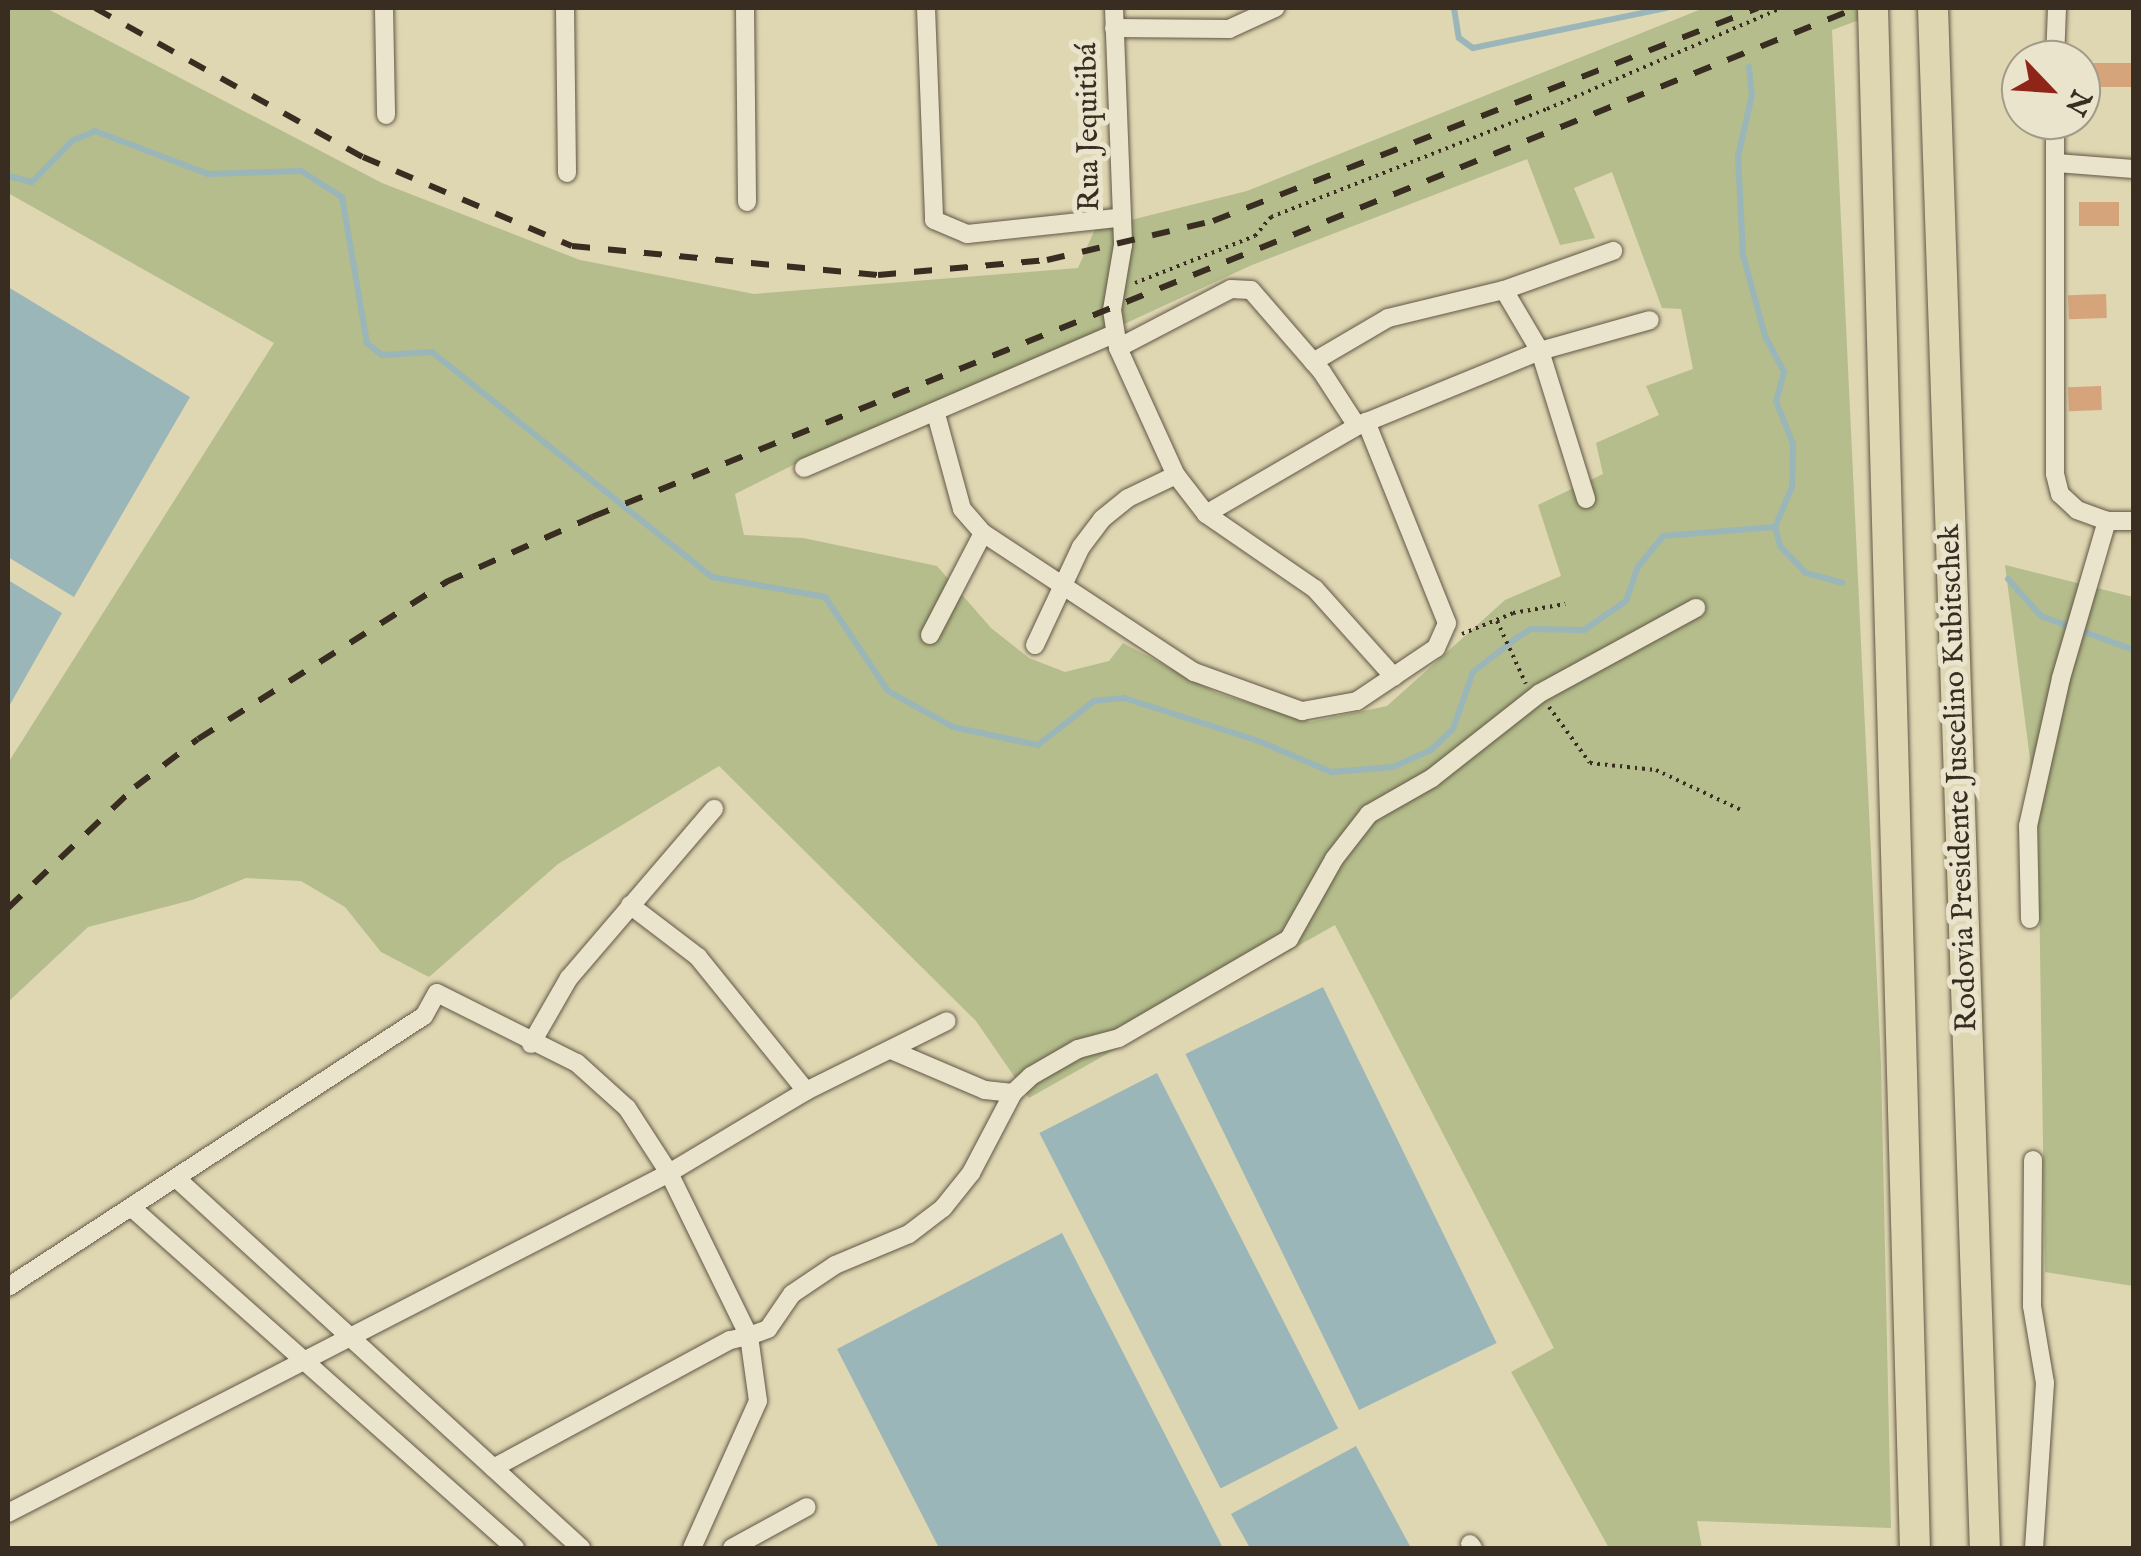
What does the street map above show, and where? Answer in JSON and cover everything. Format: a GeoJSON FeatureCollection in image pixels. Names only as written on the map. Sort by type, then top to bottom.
{"type":"FeatureCollection","features":[{"type":"Feature","properties":{"kind":"highway","name":"Rodovia Presidente Juscelino Kubitschek"},"geometry":{"type":"LineString","coordinates":[[1934,8],[1984,1548]]}},
{"type":"Feature","properties":{"kind":"highway","name":"Rodovia Presidente Juscelino Kubitschek"},"geometry":{"type":"LineString","coordinates":[[1874,22],[1915,1548]]}},
{"type":"Feature","properties":{"kind":"street"},"geometry":{"type":"LineString","coordinates":[[384,8],[386,116]]}},
{"type":"Feature","properties":{"kind":"street"},"geometry":{"type":"LineString","coordinates":[[565,8],[567,173]]}},
{"type":"Feature","properties":{"kind":"street"},"geometry":{"type":"LineString","coordinates":[[745,8],[747,202]]}},
{"type":"Feature","properties":{"kind":"street"},"geometry":{"type":"LineString","coordinates":[[926,8],[934,220],[967,234],[1117,218]]}},
{"type":"Feature","properties":{"kind":"street","name":"Rua Jequitibá"},"geometry":{"type":"LineString","coordinates":[[1114,8],[1117,218],[1123,246],[1115,291]]}},
{"type":"Feature","properties":{"kind":"street"},"geometry":{"type":"LineString","coordinates":[[1114,28],[1229,29],[1275,8]]}},
{"type":"Feature","properties":{"kind":"street"},"geometry":{"type":"LineString","coordinates":[[2056,40],[2057,8]]}},
{"type":"Feature","properties":{"kind":"street"},"geometry":{"type":"LineString","coordinates":[[2055,140],[2052,455],[2068,503],[2107,521],[2134,521]]}},
{"type":"Feature","properties":{"kind":"street"},"geometry":{"type":"LineString","coordinates":[[2056,163],[2134,169]]}},
{"type":"Feature","properties":{"kind":"street"},"geometry":{"type":"LineString","coordinates":[[1313,362],[1388,318],[1504,290],[1613,251]]}},
{"type":"Feature","properties":{"kind":"street"},"geometry":{"type":"LineString","coordinates":[[804,468],[1241,287],[1259,297],[1361,424],[1447,610],[1442,638],[1357,702],[1324,711],[1281,706],[1194,672],[1060,588],[984,533],[962,509],[936,414]]}},
{"type":"Feature","properties":{"kind":"street"},"geometry":{"type":"LineString","coordinates":[[1504,290],[1540,352],[1586,499]]}},
{"type":"Feature","properties":{"kind":"street"},"geometry":{"type":"LineString","coordinates":[[1115,291],[1116,341],[1176,475],[1206,514],[1315,589],[1394,677]]}},
{"type":"Feature","properties":{"kind":"street"},"geometry":{"type":"LineString","coordinates":[[1206,514],[1361,424],[1540,352],[1650,320]]}},
{"type":"Feature","properties":{"kind":"street"},"geometry":{"type":"LineString","coordinates":[[1036,645],[1060,588],[1102,519],[1128,498],[1176,475]]}},
{"type":"Feature","properties":{"kind":"street"},"geometry":{"type":"LineString","coordinates":[[2030,918],[2028,826],[2072,644],[2107,521]]}},
{"type":"Feature","properties":{"kind":"street"},"geometry":{"type":"LineString","coordinates":[[930,636],[984,533]]}},
{"type":"Feature","properties":{"kind":"street"},"geometry":{"type":"LineString","coordinates":[[493,1468],[730,1340],[768,1329],[806,1284],[909,1234],[943,1208],[971,1173],[1013,1093],[1078,1049],[1119,1038],[1280,946],[1369,814],[1432,778],[1540,693],[1696,608]]}},
{"type":"Feature","properties":{"kind":"street"},"geometry":{"type":"LineString","coordinates":[[530,1044],[569,978],[714,809]]}},
{"type":"Feature","properties":{"kind":"street"},"geometry":{"type":"LineString","coordinates":[[630,905],[698,956],[806,1091]]}},
{"type":"Feature","properties":{"kind":"street"},"geometry":{"type":"LineString","coordinates":[[8,1288],[424,1016],[437,993],[530,1044],[557,1052],[602,1082],[670,1172],[749,1336],[758,1401],[692,1548]]}},
{"type":"Feature","properties":{"kind":"street"},"geometry":{"type":"LineString","coordinates":[[8,1513],[670,1172],[806,1091],[947,1021]]}},
{"type":"Feature","properties":{"kind":"street"},"geometry":{"type":"LineString","coordinates":[[892,1050],[985,1090],[1013,1093]]}},
{"type":"Feature","properties":{"kind":"street"},"geometry":{"type":"LineString","coordinates":[[2033,1160],[2032,1306],[2045,1383],[2034,1548]]}},
{"type":"Feature","properties":{"kind":"street"},"geometry":{"type":"LineString","coordinates":[[176,1178],[581,1548]]}},
{"type":"Feature","properties":{"kind":"street"},"geometry":{"type":"LineString","coordinates":[[130,1207],[515,1548]]}},
{"type":"Feature","properties":{"kind":"street"},"geometry":{"type":"LineString","coordinates":[[732,1548],[807,1507]]}},
{"type":"Feature","properties":{"kind":"path"},"geometry":{"type":"LineString","coordinates":[[1115,291],[1255,236],[1271,217],[1546,109],[1780,8]]}},
{"type":"Feature","properties":{"kind":"path"},"geometry":{"type":"LineString","coordinates":[[1442,638],[1566,604]]}},
{"type":"Feature","properties":{"kind":"path"},"geometry":{"type":"LineString","coordinates":[[1496,622],[1498,634],[1529,690],[1540,693],[1590,763],[1656,770],[1742,810]]}},
{"type":"Feature","properties":{"kind":"green space"},"geometry":{"type":"Polygon","coordinates":[[[8,8],[46,8],[382,183],[580,260],[754,294],[1078,268],[1095,229],[1247,191],[1704,8],[1892,8],[1832,30],[1881,1065],[1891,1528],[1697,1521],[1702,1548],[1609,1548],[1511,1372],[1554,1348],[1335,925],[1029,1098],[976,1021],[719,766],[558,864],[429,977],[381,952],[345,907],[301,881],[246,878],[192,900],[88,927],[8,1002],[8,763],[274,343],[8,193],[8,8]],[[1527,159],[1252,265],[1042,362],[807,458],[735,494],[744,535],[803,538],[937,566],[991,628],[1029,658],[1065,672],[1109,661],[1123,643],[1217,693],[1310,722],[1387,706],[1505,600],[1561,576],[1538,505],[1603,474],[1596,443],[1659,415],[1646,386],[1693,369],[1681,309],[1662,308],[1612,172],[1574,188],[1595,238],[1560,245],[1527,159]]]}},
{"type":"Feature","properties":{"kind":"green space"},"geometry":{"type":"Polygon","coordinates":[[[2005,565],[2133,597],[2133,1286],[2045,1272],[2038,821],[2005,565]]]}},
{"type":"Feature","properties":{"kind":"water"},"geometry":{"type":"Polygon","coordinates":[[[8,287],[190,397],[74,597],[8,557],[8,287]]]}},
{"type":"Feature","properties":{"kind":"water"},"geometry":{"type":"Polygon","coordinates":[[[8,580],[62,613],[8,708],[8,580]]]}},
{"type":"Feature","properties":{"kind":"water"},"geometry":{"type":"Polygon","coordinates":[[[1323,987],[1497,1343],[1359,1410],[1185,1054],[1323,987]]]}},
{"type":"Feature","properties":{"kind":"water"},"geometry":{"type":"Polygon","coordinates":[[[1157,1073],[1338,1429],[1221,1488],[1039,1133],[1157,1073]]]}},
{"type":"Feature","properties":{"kind":"water"},"geometry":{"type":"Polygon","coordinates":[[[1062,1233],[1223,1548],[939,1548],[837,1349],[1062,1233]]]}},
{"type":"Feature","properties":{"kind":"water"},"geometry":{"type":"Polygon","coordinates":[[[1356,1446],[1411,1548],[1250,1548],[1231,1514],[1356,1446]]]}},
{"type":"Feature","properties":{"kind":"building"},"geometry":{"type":"Polygon","coordinates":[[[2101,63],[2132,63],[2132,87],[2101,87],[2101,63]]]}},
{"type":"Feature","properties":{"kind":"building"},"geometry":{"type":"Polygon","coordinates":[[[2079,202],[2119,202],[2119,226],[2079,226],[2079,202]]]}},
{"type":"Feature","properties":{"kind":"building"},"geometry":{"type":"Polygon","coordinates":[[[2106,294],[2107,318],[2069,319],[2068,295],[2106,294]]]}},
{"type":"Feature","properties":{"kind":"building"},"geometry":{"type":"Polygon","coordinates":[[[2101,386],[2102,410],[2069,411],[2068,387],[2101,386]]]}},
{"type":"Feature","properties":{"kind":"waterway"},"geometry":{"type":"LineString","coordinates":[[1454,8],[1459,38],[1473,48],[1667,8]]}},
{"type":"Feature","properties":{"kind":"waterway"},"geometry":{"type":"LineString","coordinates":[[1749,67],[1752,95],[1738,156],[1743,255],[1765,336],[1784,372],[1776,401],[1793,444],[1792,487],[1775,527],[1780,546],[1806,573],[1843,583]]}},
{"type":"Feature","properties":{"kind":"waterway"},"geometry":{"type":"LineString","coordinates":[[8,176],[32,182],[72,141],[95,131],[208,174],[301,171],[342,197],[367,343],[382,355],[432,352],[712,577],[825,597],[888,691],[953,727],[1038,745],[1094,701],[1124,698],[1256,740],[1331,772],[1393,767],[1431,750],[1453,729],[1473,672],[1518,637],[1531,629],[1584,630],[1626,601],[1638,567],[1663,536],[1775,527]]}},
{"type":"Feature","properties":{"kind":"waterway"},"geometry":{"type":"LineString","coordinates":[[2008,579],[2041,616],[2134,650]]}},
{"type":"Feature","properties":{"kind":"railway"},"geometry":{"type":"LineString","coordinates":[[95,8],[363,157],[572,246],[878,275],[1047,260],[1213,221],[1758,8]]}},
{"type":"Feature","properties":{"kind":"railway"},"geometry":{"type":"LineString","coordinates":[[8,908],[135,787],[198,739],[446,582],[592,517],[1856,8]]}}]}
